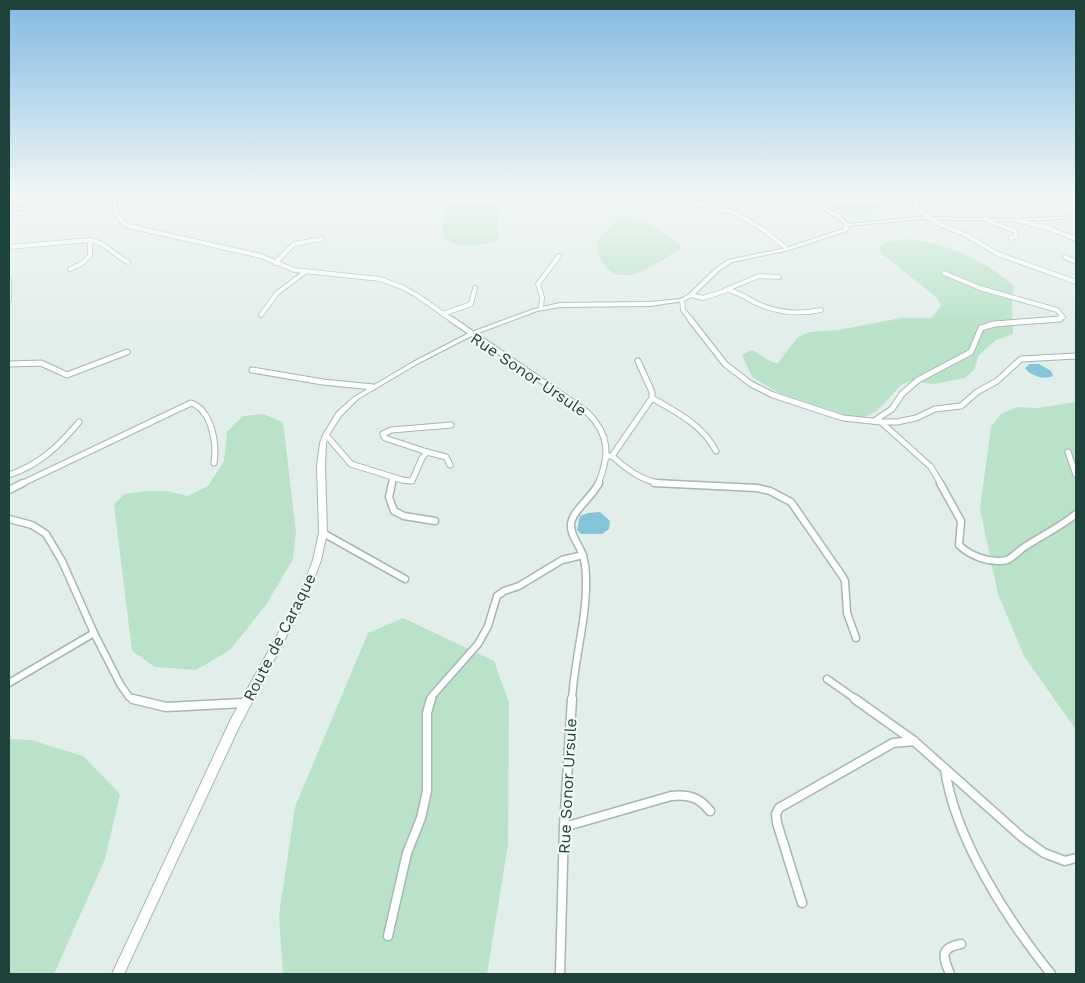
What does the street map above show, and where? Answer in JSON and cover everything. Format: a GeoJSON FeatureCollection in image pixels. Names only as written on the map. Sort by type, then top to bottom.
{"type":"FeatureCollection","features":[{"type":"Feature","properties":{"kind":"street"},"geometry":{"type":"LineString","coordinates":[[9,247],[80,241]]}},
{"type":"Feature","properties":{"kind":"street"},"geometry":{"type":"LineString","coordinates":[[70,269],[81,264],[90,256],[90,241]]}},
{"type":"Feature","properties":{"kind":"street"},"geometry":{"type":"LineString","coordinates":[[99,241],[117,257],[128,262]]}},
{"type":"Feature","properties":{"kind":"street","name":"Rue Sonor Ursule"},"geometry":{"type":"LineString","coordinates":[[196,241],[261,256],[275,263],[304,272],[365,276],[388,281],[414,294],[587,412],[598,423],[604,434],[609,456],[596,490],[573,518],[571,525],[574,537],[583,555],[586,596],[572,694],[564,826],[560,974]]}},
{"type":"Feature","properties":{"kind":"street"},"geometry":{"type":"LineString","coordinates":[[275,263],[294,244],[312,241]]}},
{"type":"Feature","properties":{"kind":"street"},"geometry":{"type":"LineString","coordinates":[[777,241],[787,249]]}},
{"type":"Feature","properties":{"kind":"street","name":"Route de Caraque"},"geometry":{"type":"LineString","coordinates":[[118,974],[244,703],[305,593],[317,560],[323,532],[321,466],[326,434],[348,404],[373,388],[472,334],[541,308],[560,305],[650,304],[682,300],[691,295],[718,269],[730,261],[787,249],[814,241]]}},
{"type":"Feature","properties":{"kind":"street"},"geometry":{"type":"LineString","coordinates":[[976,241],[998,254],[1076,282]]}},
{"type":"Feature","properties":{"kind":"street"},"geometry":{"type":"LineString","coordinates":[[541,308],[542,297],[538,284],[559,256]]}},
{"type":"Feature","properties":{"kind":"street"},"geometry":{"type":"LineString","coordinates":[[1065,257],[1076,262]]}},
{"type":"Feature","properties":{"kind":"street"},"geometry":{"type":"LineString","coordinates":[[261,315],[277,293],[304,272]]}},
{"type":"Feature","properties":{"kind":"street"},"geometry":{"type":"LineString","coordinates":[[878,422],[892,409],[902,394],[918,380],[971,352],[980,328],[994,324],[1059,320],[1063,317],[1057,310],[980,288],[944,273]]}},
{"type":"Feature","properties":{"kind":"street"},"geometry":{"type":"LineString","coordinates":[[691,295],[704,299],[759,276],[779,277]]}},
{"type":"Feature","properties":{"kind":"street"},"geometry":{"type":"LineString","coordinates":[[9,280],[9,300]]}},
{"type":"Feature","properties":{"kind":"street"},"geometry":{"type":"LineString","coordinates":[[442,314],[471,304],[475,288]]}},
{"type":"Feature","properties":{"kind":"street"},"geometry":{"type":"LineString","coordinates":[[725,290],[735,292],[776,312],[806,314],[821,310]]}},
{"type":"Feature","properties":{"kind":"street"},"geometry":{"type":"LineString","coordinates":[[682,300],[683,310],[725,364],[751,384],[773,395],[843,418],[878,422],[897,422],[916,418],[935,409],[960,406],[977,392],[997,381],[1021,359],[1076,356]]}},
{"type":"Feature","properties":{"kind":"street"},"geometry":{"type":"LineString","coordinates":[[9,364],[36,362],[52,368],[62,375],[127,352]]}},
{"type":"Feature","properties":{"kind":"street"},"geometry":{"type":"LineString","coordinates":[[638,361],[652,392],[652,398],[609,456],[645,481],[657,484],[756,488],[770,491],[791,502],[845,581],[847,613],[856,638]]}},
{"type":"Feature","properties":{"kind":"street"},"geometry":{"type":"LineString","coordinates":[[252,370],[322,382],[373,388]]}},
{"type":"Feature","properties":{"kind":"street"},"geometry":{"type":"LineString","coordinates":[[652,398],[693,424],[711,441],[716,450]]}},
{"type":"Feature","properties":{"kind":"street"},"geometry":{"type":"LineString","coordinates":[[9,490],[191,403],[198,405],[216,439],[214,463]]}},
{"type":"Feature","properties":{"kind":"street"},"geometry":{"type":"LineString","coordinates":[[9,475],[53,452],[79,422]]}},
{"type":"Feature","properties":{"kind":"street"},"geometry":{"type":"LineString","coordinates":[[878,422],[931,467],[961,521],[959,545],[969,552],[998,561],[1009,558],[1024,547],[1063,526],[1076,514]]}},
{"type":"Feature","properties":{"kind":"street"},"geometry":{"type":"LineString","coordinates":[[450,465],[446,457],[385,438],[384,434],[391,430],[451,425]]}},
{"type":"Feature","properties":{"kind":"street"},"geometry":{"type":"LineString","coordinates":[[326,434],[351,464],[408,481],[412,481],[416,477],[422,459],[427,452]]}},
{"type":"Feature","properties":{"kind":"street"},"geometry":{"type":"LineString","coordinates":[[1068,452],[1076,474]]}},
{"type":"Feature","properties":{"kind":"street"},"geometry":{"type":"LineString","coordinates":[[393,477],[389,497],[394,511],[404,516],[435,522]]}},
{"type":"Feature","properties":{"kind":"street"},"geometry":{"type":"LineString","coordinates":[[9,519],[32,525],[46,534],[62,561],[94,633],[120,684],[129,697],[166,708],[244,703]]}},
{"type":"Feature","properties":{"kind":"street"},"geometry":{"type":"LineString","coordinates":[[323,532],[405,579]]}},
{"type":"Feature","properties":{"kind":"street"},"geometry":{"type":"LineString","coordinates":[[388,936],[407,853],[421,818],[427,791],[427,713],[432,696],[478,644],[488,626],[497,596],[504,591],[519,586],[562,560],[583,555]]}},
{"type":"Feature","properties":{"kind":"street"},"geometry":{"type":"LineString","coordinates":[[9,682],[94,633]]}},
{"type":"Feature","properties":{"kind":"street"},"geometry":{"type":"LineString","coordinates":[[827,679],[914,741],[1023,838],[1044,853],[1065,861],[1076,858]]}},
{"type":"Feature","properties":{"kind":"street"},"geometry":{"type":"LineString","coordinates":[[802,903],[777,823],[776,814],[778,808],[787,801],[893,743],[914,741]]}},
{"type":"Feature","properties":{"kind":"street"},"geometry":{"type":"LineString","coordinates":[[945,769],[948,792],[954,812],[988,883],[1012,922],[1051,974]]}},
{"type":"Feature","properties":{"kind":"street"},"geometry":{"type":"LineString","coordinates":[[564,826],[664,797],[678,795],[694,796],[704,802],[710,811]]}},
{"type":"Feature","properties":{"kind":"street"},"geometry":{"type":"LineString","coordinates":[[950,974],[944,959],[945,951],[950,946],[961,944]]}},
{"type":"Feature","properties":{"kind":"green space"},"geometry":{"type":"Polygon","coordinates":[[[448,241],[495,241],[471,246],[448,241]]]}},
{"type":"Feature","properties":{"kind":"green space"},"geometry":{"type":"Polygon","coordinates":[[[597,241],[675,241],[680,245],[679,250],[644,270],[624,275],[616,274],[603,263],[598,252],[597,241]]]}},
{"type":"Feature","properties":{"kind":"green space"},"geometry":{"type":"Polygon","coordinates":[[[917,241],[948,248],[977,260],[1003,277],[1014,286],[1012,302],[1013,334],[996,340],[979,355],[974,370],[965,378],[934,384],[910,381],[901,385],[877,411],[862,418],[843,414],[779,393],[752,377],[742,355],[751,350],[774,363],[778,363],[798,337],[810,332],[838,330],[901,318],[931,318],[941,306],[937,298],[881,253],[880,247],[886,242],[917,241]]]}},
{"type":"Feature","properties":{"kind":"green space"},"geometry":{"type":"Polygon","coordinates":[[[1076,402],[1076,730],[1024,656],[998,594],[980,509],[991,427],[1001,414],[1017,407],[1038,408],[1076,402]]]}},
{"type":"Feature","properties":{"kind":"green space"},"geometry":{"type":"Polygon","coordinates":[[[263,414],[283,422],[296,532],[293,559],[266,605],[230,650],[196,670],[155,667],[132,651],[114,504],[125,494],[167,491],[187,496],[208,486],[224,461],[227,432],[243,416],[263,414]]]}},
{"type":"Feature","properties":{"kind":"green space"},"geometry":{"type":"Polygon","coordinates":[[[403,618],[494,661],[509,703],[508,844],[487,974],[283,974],[279,915],[295,807],[368,633],[403,618]]]}},
{"type":"Feature","properties":{"kind":"green space"},"geometry":{"type":"Polygon","coordinates":[[[9,739],[31,740],[83,756],[120,794],[105,859],[54,974],[9,974],[9,739]]]}},
{"type":"Feature","properties":{"kind":"water"},"geometry":{"type":"Polygon","coordinates":[[[1030,364],[1039,364],[1051,371],[1053,376],[1045,378],[1034,375],[1025,368],[1030,364]]]}},
{"type":"Feature","properties":{"kind":"water"},"geometry":{"type":"Polygon","coordinates":[[[600,512],[610,521],[609,529],[602,534],[581,534],[577,530],[580,516],[600,512]]]}}]}
